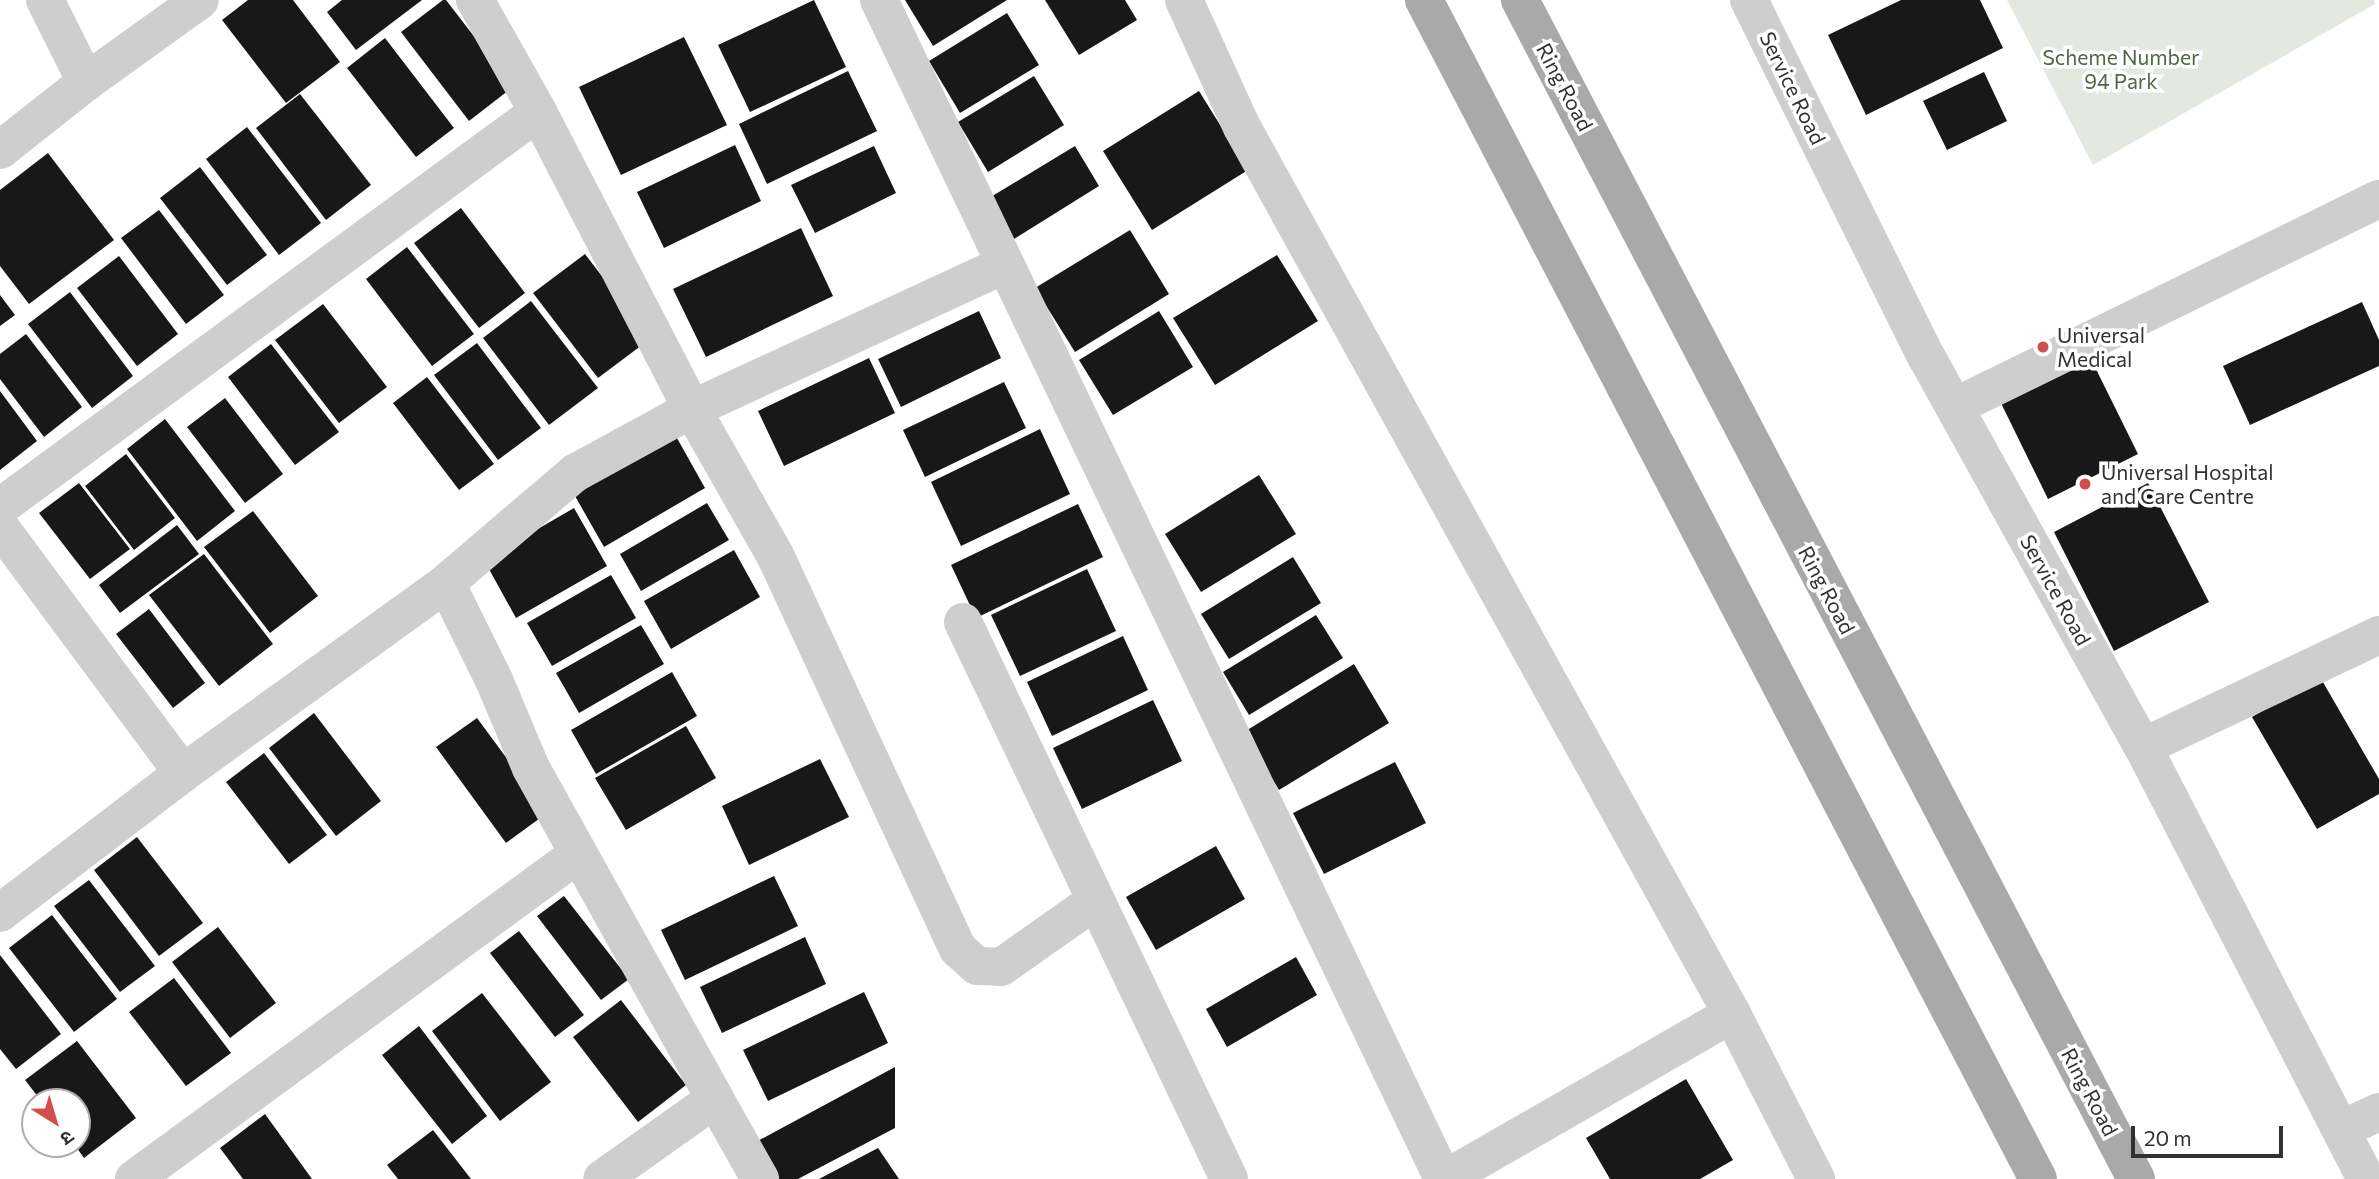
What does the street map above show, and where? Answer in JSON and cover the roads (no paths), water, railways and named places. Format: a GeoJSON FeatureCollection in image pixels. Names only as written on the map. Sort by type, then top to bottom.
{"type":"FeatureCollection","features":[{"type":"Feature","properties":{"kind":"main road"},"geometry":{"type":"LineString","coordinates":[[1424,0],[2038,1179]]}},
{"type":"Feature","properties":{"kind":"main road","name":"Ring Road"},"geometry":{"type":"LineString","coordinates":[[1520,0],[2136,1179]]}},
{"type":"Feature","properties":{"kind":"street"},"geometry":{"type":"LineString","coordinates":[[45,0],[86,82]]}},
{"type":"Feature","properties":{"kind":"street"},"geometry":{"type":"LineString","coordinates":[[0,150],[86,82],[200,0]]}},
{"type":"Feature","properties":{"kind":"street"},"geometry":{"type":"LineString","coordinates":[[475,0],[538,112],[692,409],[775,555],[958,949],[977,965],[1001,967],[1096,901]]}},
{"type":"Feature","properties":{"kind":"street"},"geometry":{"type":"LineString","coordinates":[[879,0],[1003,265],[1444,1179],[1732,1014]]}},
{"type":"Feature","properties":{"kind":"street"},"geometry":{"type":"LineString","coordinates":[[1184,0],[1242,127],[1732,1014],[1816,1179]]}},
{"type":"Feature","properties":{"kind":"street","name":"Service Road"},"geometry":{"type":"LineString","coordinates":[[1749,0],[1926,356],[2143,747],[2366,1179]]}},
{"type":"Feature","properties":{"kind":"street"},"geometry":{"type":"LineString","coordinates":[[183,773],[2,530],[538,112]]}},
{"type":"Feature","properties":{"kind":"street"},"geometry":{"type":"LineString","coordinates":[[1954,407],[2379,199]]}},
{"type":"Feature","properties":{"kind":"street"},"geometry":{"type":"LineString","coordinates":[[0,913],[183,773],[446,583],[575,473],[692,409],[1003,265]]}},
{"type":"Feature","properties":{"kind":"street"},"geometry":{"type":"LineString","coordinates":[[446,583],[494,680],[530,768],[760,1179]]}},
{"type":"Feature","properties":{"kind":"street"},"geometry":{"type":"LineString","coordinates":[[963,622],[1229,1179]]}},
{"type":"Feature","properties":{"kind":"street"},"geometry":{"type":"LineString","coordinates":[[2143,747],[2379,635]]}},
{"type":"Feature","properties":{"kind":"street"},"geometry":{"type":"LineString","coordinates":[[135,1179],[578,854]]}},
{"type":"Feature","properties":{"kind":"street"},"geometry":{"type":"LineString","coordinates":[[602,1179],[715,1098]]}},
{"type":"Feature","properties":{"kind":"street"},"geometry":{"type":"LineString","coordinates":[[2342,1129],[2379,1112]]}},
{"type":"Feature","properties":{"kind":"place","name":"Universal Medical"},"geometry":{"type":"Point","coordinates":[2043,347]}},
{"type":"Feature","properties":{"kind":"place","name":"Universal Hospital and Care Centre"},"geometry":{"type":"Point","coordinates":[2085,484]}},
{"type":"Feature","properties":{"kind":"park label","name":"Scheme Number 94 Park"},"geometry":{"type":"Point","coordinates":[2121,69]}}]}
